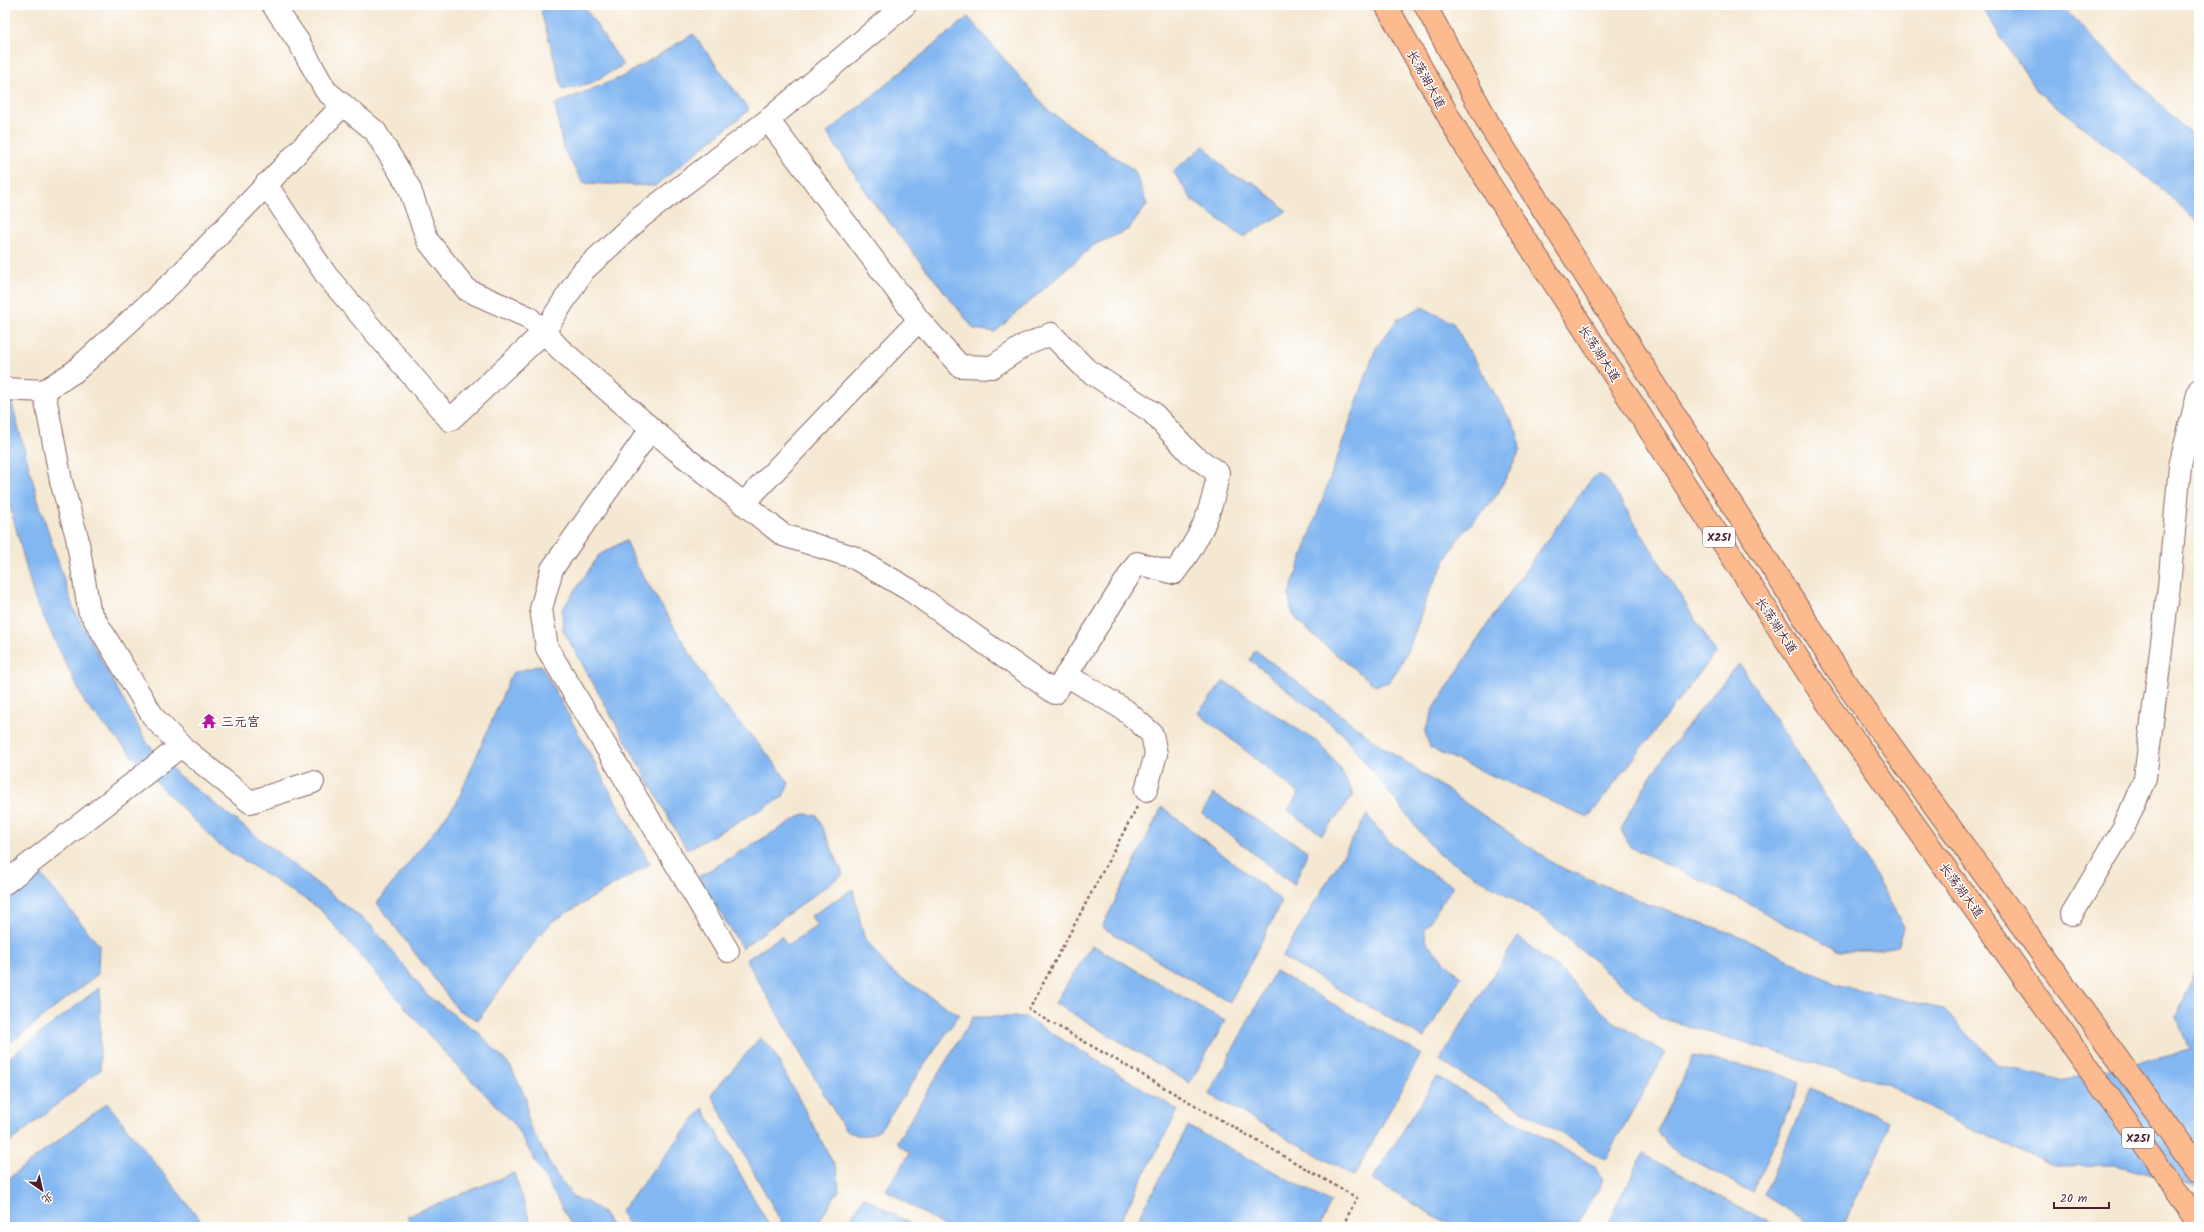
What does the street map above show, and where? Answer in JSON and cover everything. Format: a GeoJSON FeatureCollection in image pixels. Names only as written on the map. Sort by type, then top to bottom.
{"type":"FeatureCollection","features":[{"type":"Feature","properties":{"kind":"main road","name":"长荡湖大道"},"geometry":{"type":"LineString","coordinates":[[1386,5],[1468,151],[1822,694],[2199,1223]]}},
{"type":"Feature","properties":{"kind":"main road","name":"长荡湖大道"},"geometry":{"type":"LineString","coordinates":[[1425,5],[1490,126],[1846,685],[2199,1171]]}},
{"type":"Feature","properties":{"kind":"street"},"geometry":{"type":"LineString","coordinates":[[273,5],[298,41],[326,91],[375,131],[409,187],[428,241],[467,290],[528,317],[651,429],[783,535],[852,557],[910,590],[1055,693],[1137,563],[1174,573],[1192,549],[1214,500],[1218,473],[1190,453],[1152,412],[1086,370],[1051,334],[1025,345],[992,367],[960,366],[919,320],[768,120]]}},
{"type":"Feature","properties":{"kind":"street"},"geometry":{"type":"LineString","coordinates":[[266,184],[326,275],[450,420],[544,332],[583,271],[641,217],[768,120],[905,5]]}},
{"type":"Feature","properties":{"kind":"street"},"geometry":{"type":"LineString","coordinates":[[12,390],[44,391],[74,372],[174,281],[343,105]]}},
{"type":"Feature","properties":{"kind":"street"},"geometry":{"type":"LineString","coordinates":[[743,504],[919,320]]}},
{"type":"Feature","properties":{"kind":"street"},"geometry":{"type":"LineString","coordinates":[[2072,914],[2124,827],[2145,778],[2169,586],[2180,466],[2199,390]]}},
{"type":"Feature","properties":{"kind":"street"},"geometry":{"type":"LineString","coordinates":[[44,391],[61,481],[77,537],[89,610],[174,752],[250,802],[313,782]]}},
{"type":"Feature","properties":{"kind":"street"},"geometry":{"type":"LineString","coordinates":[[651,429],[552,569],[540,609],[547,648],[728,952]]}},
{"type":"Feature","properties":{"kind":"street"},"geometry":{"type":"LineString","coordinates":[[1066,675],[1125,710],[1152,734],[1156,754],[1146,790]]}},
{"type":"Feature","properties":{"kind":"street"},"geometry":{"type":"LineString","coordinates":[[5,883],[140,780],[174,752]]}},
{"type":"Feature","properties":{"kind":"path"},"geometry":{"type":"LineString","coordinates":[[1146,790],[1030,1010],[1357,1198],[1342,1227]]}},
{"type":"Feature","properties":{"kind":"water"},"geometry":{"type":"Polygon","coordinates":[[[554,5],[583,5],[623,65],[591,83],[563,90],[541,11],[554,5]]]}},
{"type":"Feature","properties":{"kind":"water"},"geometry":{"type":"Polygon","coordinates":[[[1980,5],[2060,5],[2186,130],[2199,139],[2199,224],[2158,186],[2038,92],[1980,5]]]}},
{"type":"Feature","properties":{"kind":"water"},"geometry":{"type":"Polygon","coordinates":[[[968,17],[1049,111],[1135,171],[1147,205],[1129,229],[1094,245],[995,332],[974,329],[876,206],[827,133],[968,17]]]}},
{"type":"Feature","properties":{"kind":"water"},"geometry":{"type":"Polygon","coordinates":[[[693,34],[749,110],[655,186],[583,183],[563,148],[555,104],[622,77],[693,34]]]}},
{"type":"Feature","properties":{"kind":"water"},"geometry":{"type":"Polygon","coordinates":[[[1204,146],[1231,175],[1254,183],[1287,211],[1243,237],[1192,200],[1173,171],[1204,146]]]}},
{"type":"Feature","properties":{"kind":"water"},"geometry":{"type":"Polygon","coordinates":[[[1422,307],[1453,323],[1518,433],[1520,450],[1497,495],[1457,540],[1429,592],[1411,643],[1400,666],[1389,682],[1375,686],[1316,638],[1296,619],[1291,610],[1289,594],[1376,348],[1398,319],[1422,307]]]}},
{"type":"Feature","properties":{"kind":"water"},"geometry":{"type":"Polygon","coordinates":[[[5,355],[12,404],[38,500],[74,610],[147,743],[179,776],[373,927],[428,996],[479,1033],[511,1067],[526,1098],[528,1123],[555,1173],[574,1198],[587,1202],[603,1213],[612,1227],[573,1227],[514,1124],[444,1052],[319,908],[219,845],[162,788],[86,705],[34,597],[5,487],[5,355]]]}},
{"type":"Feature","properties":{"kind":"water"},"geometry":{"type":"Polygon","coordinates":[[[1598,474],[1609,482],[1715,653],[1588,818],[1430,748],[1425,732],[1433,710],[1493,616],[1588,483],[1598,474]]]}},
{"type":"Feature","properties":{"kind":"water"},"geometry":{"type":"Polygon","coordinates":[[[626,540],[636,564],[716,696],[771,758],[789,783],[783,797],[687,850],[563,630],[562,610],[599,555],[626,540]]]}},
{"type":"Feature","properties":{"kind":"water"},"geometry":{"type":"Polygon","coordinates":[[[1255,650],[1375,741],[1556,865],[1648,904],[1745,938],[1836,984],[1942,1009],[1999,1065],[2061,1081],[2189,1050],[2177,1017],[2199,960],[2199,1187],[2114,1165],[2054,1166],[1944,1116],[1889,1085],[1661,1018],[1541,916],[1437,853],[1343,734],[1250,660],[1255,650]]]}},
{"type":"Feature","properties":{"kind":"water"},"geometry":{"type":"Polygon","coordinates":[[[1739,664],[1866,859],[1904,927],[1898,946],[1871,951],[1840,951],[1819,939],[1779,921],[1746,902],[1630,847],[1621,830],[1645,785],[1674,743],[1739,664]]]}},
{"type":"Feature","properties":{"kind":"water"},"geometry":{"type":"Polygon","coordinates":[[[541,665],[650,864],[553,921],[539,936],[478,1020],[458,1010],[377,903],[457,802],[512,673],[541,665]]]}},
{"type":"Feature","properties":{"kind":"water"},"geometry":{"type":"Polygon","coordinates":[[[1224,681],[1320,744],[1339,767],[1354,795],[1322,835],[1288,810],[1299,793],[1198,713],[1224,681]]]}},
{"type":"Feature","properties":{"kind":"water"},"geometry":{"type":"Polygon","coordinates":[[[1213,794],[1308,851],[1294,885],[1202,813],[1213,794]]]}},
{"type":"Feature","properties":{"kind":"water"},"geometry":{"type":"Polygon","coordinates":[[[1162,807],[1282,901],[1230,1003],[1102,927],[1162,807]]]}},
{"type":"Feature","properties":{"kind":"water"},"geometry":{"type":"Polygon","coordinates":[[[804,814],[817,815],[843,874],[742,948],[698,877],[804,814]]]}},
{"type":"Feature","properties":{"kind":"water"},"geometry":{"type":"Polygon","coordinates":[[[1367,815],[1387,840],[1421,867],[1453,886],[1424,930],[1428,945],[1461,977],[1424,1038],[1282,957],[1367,815]]]}},
{"type":"Feature","properties":{"kind":"water"},"geometry":{"type":"Polygon","coordinates":[[[38,871],[99,945],[98,974],[5,1047],[5,896],[38,871]]]}},
{"type":"Feature","properties":{"kind":"water"},"geometry":{"type":"Polygon","coordinates":[[[853,889],[864,937],[889,970],[959,1015],[879,1131],[862,1135],[854,1134],[845,1130],[746,960],[781,936],[787,945],[817,926],[811,916],[853,889]]]}},
{"type":"Feature","properties":{"kind":"water"},"geometry":{"type":"Polygon","coordinates":[[[1518,937],[1567,976],[1585,996],[1613,1021],[1665,1053],[1605,1160],[1439,1060],[1518,937]]]}},
{"type":"Feature","properties":{"kind":"water"},"geometry":{"type":"Polygon","coordinates":[[[1092,945],[1225,1021],[1190,1083],[1055,1003],[1092,945]]]}},
{"type":"Feature","properties":{"kind":"water"},"geometry":{"type":"Polygon","coordinates":[[[1275,971],[1421,1054],[1354,1176],[1209,1094],[1275,971]]]}},
{"type":"Feature","properties":{"kind":"water"},"geometry":{"type":"Polygon","coordinates":[[[100,987],[100,1070],[5,1146],[5,1061],[100,987]]]}},
{"type":"Feature","properties":{"kind":"water"},"geometry":{"type":"Polygon","coordinates":[[[973,1017],[1025,1017],[1178,1110],[1117,1227],[945,1227],[886,1190],[910,1153],[896,1143],[973,1017]]]}},
{"type":"Feature","properties":{"kind":"water"},"geometry":{"type":"Polygon","coordinates":[[[760,1038],[772,1049],[837,1170],[839,1190],[815,1227],[784,1227],[711,1094],[760,1038]]]}},
{"type":"Feature","properties":{"kind":"water"},"geometry":{"type":"Polygon","coordinates":[[[1693,1056],[1775,1072],[1800,1083],[1753,1193],[1668,1146],[1657,1131],[1693,1056]]]}},
{"type":"Feature","properties":{"kind":"water"},"geometry":{"type":"Polygon","coordinates":[[[1437,1077],[1594,1166],[1604,1179],[1577,1227],[1454,1227],[1372,1180],[1437,1077]]]}},
{"type":"Feature","properties":{"kind":"water"},"geometry":{"type":"Polygon","coordinates":[[[1810,1089],[1889,1121],[1881,1148],[1842,1227],[1816,1227],[1764,1194],[1810,1089]]]}},
{"type":"Feature","properties":{"kind":"water"},"geometry":{"type":"Polygon","coordinates":[[[107,1103],[206,1227],[5,1227],[5,1181],[107,1103]]]}},
{"type":"Feature","properties":{"kind":"water"},"geometry":{"type":"Polygon","coordinates":[[[703,1108],[770,1227],[630,1227],[620,1212],[703,1108]]]}},
{"type":"Feature","properties":{"kind":"water"},"geometry":{"type":"Polygon","coordinates":[[[1188,1126],[1331,1202],[1319,1227],[1134,1227],[1188,1126]]]}},
{"type":"Feature","properties":{"kind":"water"},"geometry":{"type":"Polygon","coordinates":[[[1643,1154],[1776,1227],[1605,1227],[1643,1154]]]}},
{"type":"Feature","properties":{"kind":"water"},"geometry":{"type":"Polygon","coordinates":[[[514,1173],[532,1227],[414,1227],[407,1216],[514,1173]]]}},
{"type":"Feature","properties":{"kind":"water"},"geometry":{"type":"Polygon","coordinates":[[[864,1197],[916,1227],[844,1227],[864,1197]]]}},
{"type":"Feature","properties":{"kind":"place","name":"三元宫"},"geometry":{"type":"Point","coordinates":[209,721]}}]}
